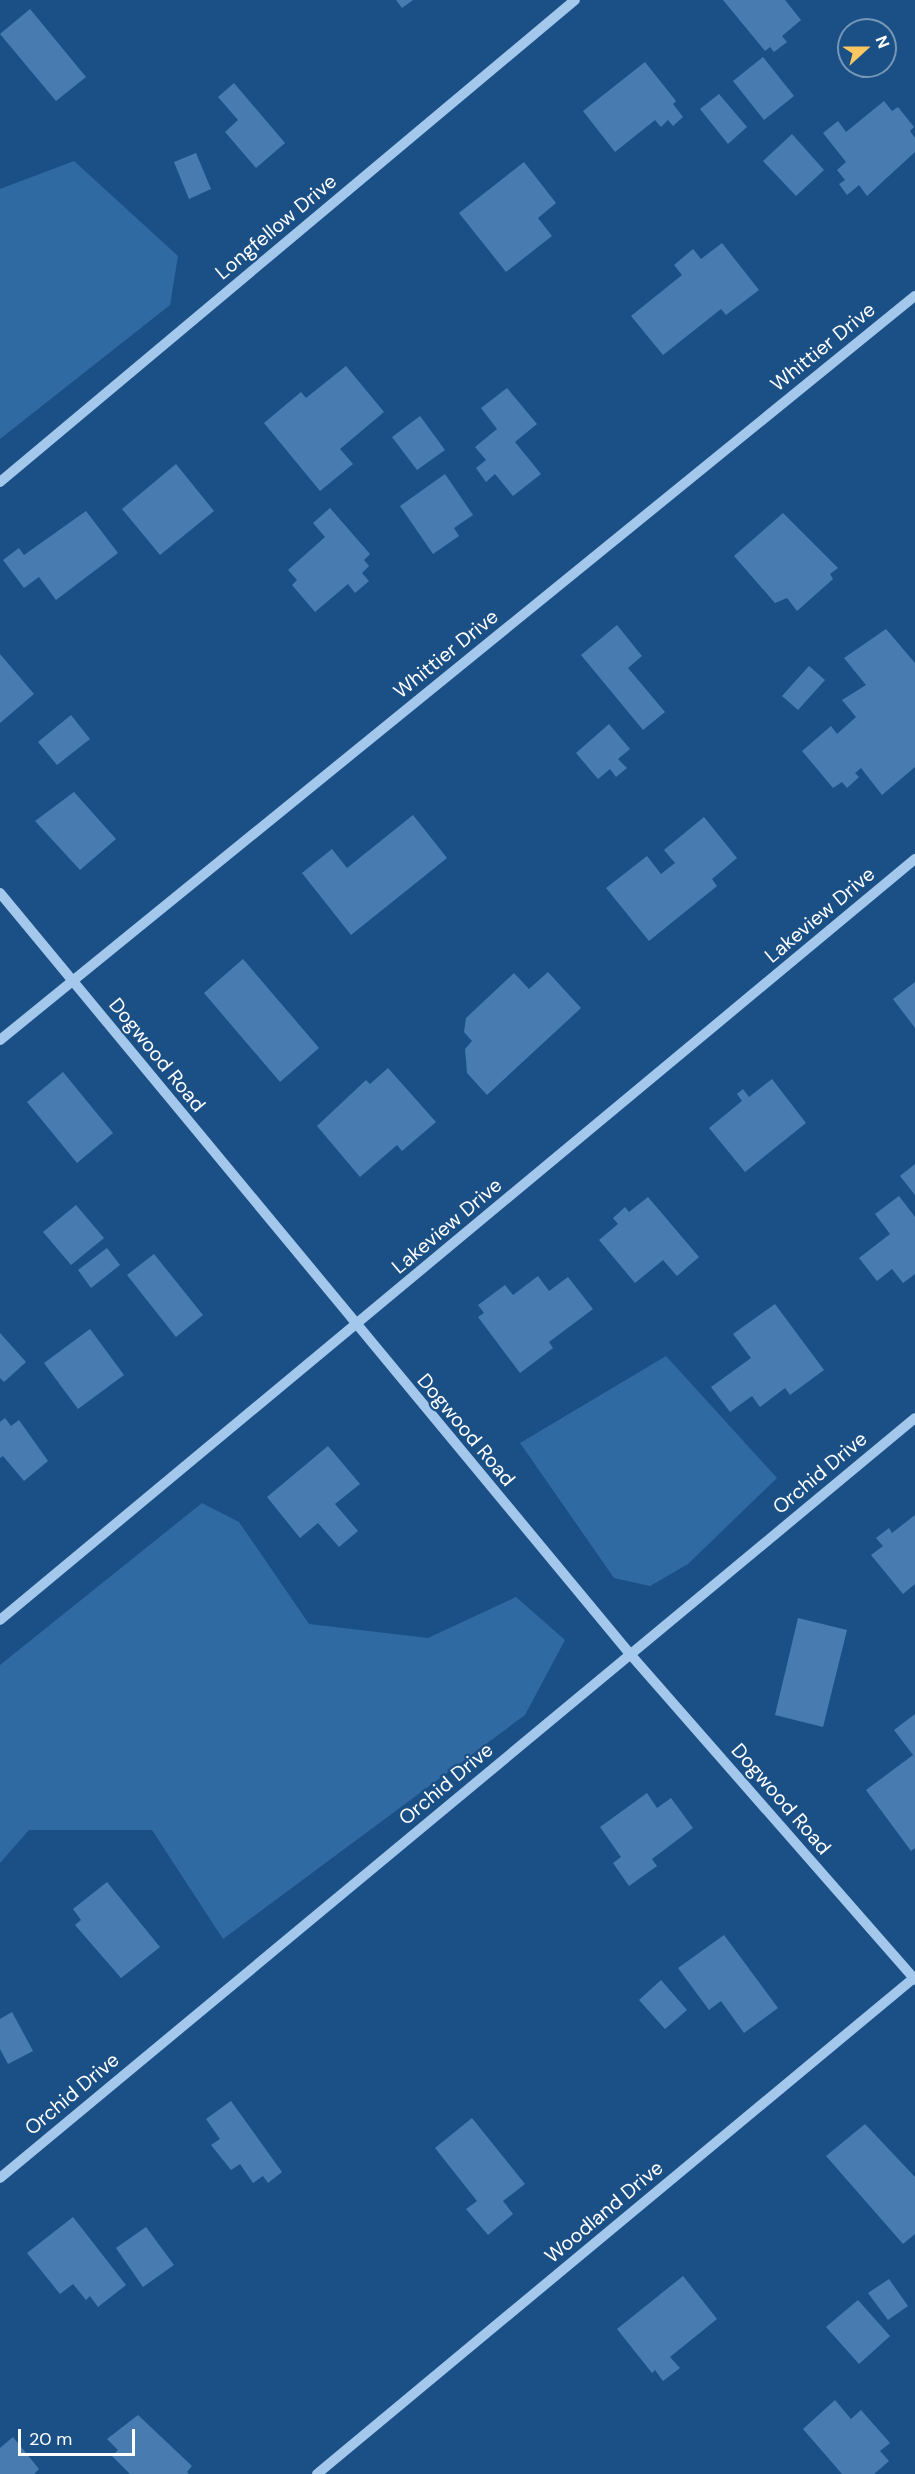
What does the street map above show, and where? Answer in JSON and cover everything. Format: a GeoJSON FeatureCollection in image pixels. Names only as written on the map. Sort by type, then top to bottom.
{"type":"FeatureCollection","features":[{"type":"Feature","properties":{"kind":"street","name":"Longfellow Drive"},"geometry":{"type":"LineString","coordinates":[[0,482],[575,0]]}},
{"type":"Feature","properties":{"kind":"street","name":"Whittier Drive"},"geometry":{"type":"LineString","coordinates":[[0,1040],[915,296]]}},
{"type":"Feature","properties":{"kind":"street","name":"Lakeview Drive"},"geometry":{"type":"LineString","coordinates":[[0,1620],[915,860]]}},
{"type":"Feature","properties":{"kind":"street","name":"Dogwood Road"},"geometry":{"type":"LineString","coordinates":[[0,893],[355,1326],[630,1654],[915,1979]]}},
{"type":"Feature","properties":{"kind":"street","name":"Orchid Drive"},"geometry":{"type":"LineString","coordinates":[[0,2178],[915,1418]]}},
{"type":"Feature","properties":{"kind":"street","name":"Woodland Drive"},"geometry":{"type":"LineString","coordinates":[[317,2474],[915,1979]]}},
{"type":"Feature","properties":{"kind":"shaded area"},"geometry":{"type":"Polygon","coordinates":[[[74,161],[178,256],[170,305],[0,439],[0,189],[74,161]]]}},
{"type":"Feature","properties":{"kind":"shaded area"},"geometry":{"type":"Polygon","coordinates":[[[666,1356],[777,1478],[688,1564],[650,1586],[614,1578],[520,1443],[666,1356]]]}},
{"type":"Feature","properties":{"kind":"shaded area"},"geometry":{"type":"Polygon","coordinates":[[[202,1503],[239,1522],[309,1624],[428,1638],[516,1597],[565,1640],[525,1715],[223,1939],[152,1830],[29,1830],[0,1863],[0,1665],[202,1503]]]}},
{"type":"Feature","properties":{"kind":"building"},"geometry":{"type":"Polygon","coordinates":[[[396,0],[413,0],[402,8],[396,0]]]}},
{"type":"Feature","properties":{"kind":"building"},"geometry":{"type":"Polygon","coordinates":[[[723,0],[785,0],[801,20],[782,36],[787,42],[774,52],[770,47],[765,51],[723,0]]]}},
{"type":"Feature","properties":{"kind":"building"},"geometry":{"type":"Polygon","coordinates":[[[30,9],[86,77],[56,101],[0,34],[30,9]]]}},
{"type":"Feature","properties":{"kind":"building"},"geometry":{"type":"Polygon","coordinates":[[[763,57],[794,96],[764,120],[733,81],[763,57]]]}},
{"type":"Feature","properties":{"kind":"building"},"geometry":{"type":"Polygon","coordinates":[[[645,62],[676,101],[673,104],[683,117],[673,126],[668,120],[661,127],[655,120],[615,152],[583,111],[645,62]]]}},
{"type":"Feature","properties":{"kind":"building"},"geometry":{"type":"Polygon","coordinates":[[[234,83],[285,143],[256,168],[225,132],[238,120],[218,97],[234,83]]]}},
{"type":"Feature","properties":{"kind":"building"},"geometry":{"type":"Polygon","coordinates":[[[719,94],[747,127],[728,144],[700,109],[719,94]]]}},
{"type":"Feature","properties":{"kind":"building"},"geometry":{"type":"Polygon","coordinates":[[[884,101],[892,111],[898,107],[914,127],[910,131],[915,138],[915,152],[867,196],[859,185],[847,195],[839,184],[845,180],[837,170],[846,162],[823,133],[838,121],[846,132],[884,101]]]}},
{"type":"Feature","properties":{"kind":"building"},"geometry":{"type":"Polygon","coordinates":[[[792,134],[824,170],[796,196],[763,161],[792,134]]]}},
{"type":"Feature","properties":{"kind":"building"},"geometry":{"type":"Polygon","coordinates":[[[196,153],[211,189],[189,199],[174,162],[196,153]]]}},
{"type":"Feature","properties":{"kind":"building"},"geometry":{"type":"Polygon","coordinates":[[[524,162],[556,203],[538,218],[552,236],[506,272],[459,213],[524,162]]]}},
{"type":"Feature","properties":{"kind":"building"},"geometry":{"type":"Polygon","coordinates":[[[722,243],[759,290],[726,315],[721,309],[663,355],[631,316],[682,275],[674,265],[693,249],[701,259],[722,243]]]}},
{"type":"Feature","properties":{"kind":"building"},"geometry":{"type":"Polygon","coordinates":[[[346,366],[384,412],[340,449],[353,464],[320,491],[264,423],[301,392],[306,398],[346,366]]]}},
{"type":"Feature","properties":{"kind":"building"},"geometry":{"type":"Polygon","coordinates":[[[507,388],[537,424],[515,442],[541,474],[513,496],[495,474],[486,482],[476,468],[486,460],[475,447],[497,429],[481,408],[507,388]]]}},
{"type":"Feature","properties":{"kind":"building"},"geometry":{"type":"Polygon","coordinates":[[[420,416],[445,450],[417,470],[392,437],[420,416]]]}},
{"type":"Feature","properties":{"kind":"building"},"geometry":{"type":"Polygon","coordinates":[[[176,464],[214,511],[160,555],[122,509],[176,464]]]}},
{"type":"Feature","properties":{"kind":"building"},"geometry":{"type":"Polygon","coordinates":[[[445,474],[473,515],[454,528],[459,536],[433,554],[400,506],[445,474]]]}},
{"type":"Feature","properties":{"kind":"building"},"geometry":{"type":"Polygon","coordinates":[[[330,508],[370,554],[364,560],[369,566],[362,573],[369,581],[355,593],[348,584],[315,612],[292,585],[297,580],[288,570],[325,537],[313,523],[330,508]]]}},
{"type":"Feature","properties":{"kind":"building"},"geometry":{"type":"Polygon","coordinates":[[[86,511],[118,553],[56,600],[39,577],[24,588],[3,560],[19,548],[24,555],[86,511]]]}},
{"type":"Feature","properties":{"kind":"building"},"geometry":{"type":"Polygon","coordinates":[[[783,513],[838,568],[830,574],[833,579],[797,611],[787,598],[775,603],[734,556],[783,513]]]}},
{"type":"Feature","properties":{"kind":"building"},"geometry":{"type":"Polygon","coordinates":[[[617,625],[642,656],[628,668],[665,712],[643,730],[581,655],[617,625]]]}},
{"type":"Feature","properties":{"kind":"building"},"geometry":{"type":"Polygon","coordinates":[[[886,629],[915,663],[915,767],[882,795],[861,768],[855,773],[859,777],[847,788],[842,782],[833,788],[802,751],[831,726],[837,734],[856,717],[842,700],[866,685],[844,658],[886,629]]]}},
{"type":"Feature","properties":{"kind":"building"},"geometry":{"type":"Polygon","coordinates":[[[0,654],[34,694],[0,723],[0,654]]]}},
{"type":"Feature","properties":{"kind":"building"},"geometry":{"type":"Polygon","coordinates":[[[809,666],[825,680],[798,710],[782,696],[809,666]]]}},
{"type":"Feature","properties":{"kind":"building"},"geometry":{"type":"Polygon","coordinates":[[[71,715],[90,739],[57,765],[38,742],[71,715]]]}},
{"type":"Feature","properties":{"kind":"building"},"geometry":{"type":"Polygon","coordinates":[[[609,724],[630,749],[618,759],[627,768],[616,777],[610,769],[598,779],[576,753],[609,724]]]}},
{"type":"Feature","properties":{"kind":"building"},"geometry":{"type":"Polygon","coordinates":[[[74,792],[116,839],[80,870],[35,821],[74,792]]]}},
{"type":"Feature","properties":{"kind":"building"},"geometry":{"type":"Polygon","coordinates":[[[413,815],[447,858],[351,935],[302,873],[332,849],[347,868],[413,815]]]}},
{"type":"Feature","properties":{"kind":"building"},"geometry":{"type":"Polygon","coordinates":[[[704,817],[737,858],[712,879],[717,886],[649,941],[606,888],[647,856],[661,874],[675,863],[664,850],[704,817]]]}},
{"type":"Feature","properties":{"kind":"building"},"geometry":{"type":"Polygon","coordinates":[[[243,959],[319,1048],[280,1082],[204,993],[243,959]]]}},
{"type":"Feature","properties":{"kind":"building"},"geometry":{"type":"Polygon","coordinates":[[[548,972],[581,1008],[487,1095],[467,1073],[465,1049],[472,1041],[464,1032],[466,1018],[514,973],[529,989],[548,972]]]}},
{"type":"Feature","properties":{"kind":"building"},"geometry":{"type":"Polygon","coordinates":[[[915,982],[915,1028],[893,999],[915,982]]]}},
{"type":"Feature","properties":{"kind":"building"},"geometry":{"type":"Polygon","coordinates":[[[388,1068],[436,1122],[402,1151],[397,1145],[360,1177],[317,1126],[366,1080],[370,1084],[388,1068]]]}},
{"type":"Feature","properties":{"kind":"building"},"geometry":{"type":"Polygon","coordinates":[[[63,1072],[113,1133],[77,1163],[27,1102],[63,1072]]]}},
{"type":"Feature","properties":{"kind":"building"},"geometry":{"type":"Polygon","coordinates":[[[772,1079],[806,1123],[745,1172],[709,1128],[742,1101],[737,1094],[743,1089],[749,1097],[772,1079]]]}},
{"type":"Feature","properties":{"kind":"building"},"geometry":{"type":"Polygon","coordinates":[[[915,1164],[915,1195],[900,1176],[915,1164]]]}},
{"type":"Feature","properties":{"kind":"building"},"geometry":{"type":"Polygon","coordinates":[[[899,1196],[915,1217],[915,1274],[903,1283],[892,1269],[877,1281],[859,1258],[890,1234],[875,1214],[899,1196]]]}},
{"type":"Feature","properties":{"kind":"building"},"geometry":{"type":"Polygon","coordinates":[[[648,1197],[699,1257],[677,1276],[663,1260],[635,1283],[599,1240],[618,1224],[613,1218],[625,1207],[629,1212],[648,1197]]]}},
{"type":"Feature","properties":{"kind":"building"},"geometry":{"type":"Polygon","coordinates":[[[76,1205],[104,1238],[71,1265],[43,1232],[76,1205]]]}},
{"type":"Feature","properties":{"kind":"building"},"geometry":{"type":"Polygon","coordinates":[[[107,1248],[120,1265],[91,1288],[78,1270],[107,1248]]]}},
{"type":"Feature","properties":{"kind":"building"},"geometry":{"type":"Polygon","coordinates":[[[154,1254],[203,1315],[176,1337],[127,1275],[154,1254]]]}},
{"type":"Feature","properties":{"kind":"building"},"geometry":{"type":"Polygon","coordinates":[[[538,1276],[549,1291],[568,1277],[593,1309],[549,1342],[553,1348],[520,1373],[478,1317],[484,1313],[478,1305],[505,1285],[513,1295],[538,1276]]]}},
{"type":"Feature","properties":{"kind":"building"},"geometry":{"type":"Polygon","coordinates":[[[775,1304],[824,1370],[790,1395],[785,1388],[760,1407],[752,1396],[730,1412],[711,1387],[751,1358],[733,1334],[775,1304]]]}},
{"type":"Feature","properties":{"kind":"building"},"geometry":{"type":"Polygon","coordinates":[[[90,1329],[124,1375],[78,1409],[44,1363],[90,1329]]]}},
{"type":"Feature","properties":{"kind":"building"},"geometry":{"type":"Polygon","coordinates":[[[0,1333],[26,1362],[4,1382],[0,1378],[0,1333]]]}},
{"type":"Feature","properties":{"kind":"building"},"geometry":{"type":"Polygon","coordinates":[[[5,1418],[11,1426],[19,1420],[48,1461],[24,1481],[3,1456],[0,1458],[0,1422],[5,1418]]]}},
{"type":"Feature","properties":{"kind":"building"},"geometry":{"type":"Polygon","coordinates":[[[328,1446],[360,1484],[335,1504],[358,1531],[339,1547],[318,1523],[300,1538],[267,1497],[328,1446]]]}},
{"type":"Feature","properties":{"kind":"building"},"geometry":{"type":"Polygon","coordinates":[[[915,1515],[915,1584],[903,1594],[871,1555],[883,1546],[876,1538],[889,1528],[892,1533],[915,1515]]]}},
{"type":"Feature","properties":{"kind":"building"},"geometry":{"type":"Polygon","coordinates":[[[798,1618],[847,1630],[823,1727],[775,1715],[798,1618]]]}},
{"type":"Feature","properties":{"kind":"building"},"geometry":{"type":"Polygon","coordinates":[[[915,1714],[915,1848],[911,1851],[866,1790],[913,1755],[894,1730],[915,1714]]]}},
{"type":"Feature","properties":{"kind":"building"},"geometry":{"type":"Polygon","coordinates":[[[647,1793],[657,1808],[671,1798],[693,1828],[652,1859],[657,1866],[629,1886],[613,1863],[621,1857],[600,1827],[647,1793]]]}},
{"type":"Feature","properties":{"kind":"building"},"geometry":{"type":"Polygon","coordinates":[[[107,1882],[160,1947],[121,1978],[75,1925],[81,1920],[73,1909],[107,1882]]]}},
{"type":"Feature","properties":{"kind":"building"},"geometry":{"type":"Polygon","coordinates":[[[724,1935],[778,2008],[744,2033],[721,2001],[709,2010],[678,1968],[724,1935]]]}},
{"type":"Feature","properties":{"kind":"building"},"geometry":{"type":"Polygon","coordinates":[[[661,1980],[687,2010],[665,2029],[639,2000],[661,1980]]]}},
{"type":"Feature","properties":{"kind":"building"},"geometry":{"type":"Polygon","coordinates":[[[12,2012],[33,2051],[8,2064],[0,2049],[0,2019],[12,2012]]]}},
{"type":"Feature","properties":{"kind":"building"},"geometry":{"type":"Polygon","coordinates":[[[231,2101],[282,2172],[268,2183],[263,2176],[253,2183],[240,2164],[231,2170],[211,2145],[220,2139],[206,2119],[231,2101]]]}},
{"type":"Feature","properties":{"kind":"building"},"geometry":{"type":"Polygon","coordinates":[[[472,2118],[525,2184],[503,2201],[513,2214],[488,2235],[466,2209],[477,2201],[435,2148],[472,2118]]]}},
{"type":"Feature","properties":{"kind":"building"},"geometry":{"type":"Polygon","coordinates":[[[865,2124],[915,2177],[915,2234],[903,2244],[826,2156],[865,2124]]]}},
{"type":"Feature","properties":{"kind":"building"},"geometry":{"type":"Polygon","coordinates":[[[73,2217],[126,2285],[98,2307],[90,2296],[86,2300],[73,2284],[60,2294],[27,2253],[73,2217]]]}},
{"type":"Feature","properties":{"kind":"building"},"geometry":{"type":"Polygon","coordinates":[[[146,2227],[174,2265],[143,2287],[116,2248],[146,2227]]]}},
{"type":"Feature","properties":{"kind":"building"},"geometry":{"type":"Polygon","coordinates":[[[683,2276],[717,2319],[670,2357],[680,2368],[663,2381],[655,2370],[652,2373],[617,2329],[683,2276]]]}},
{"type":"Feature","properties":{"kind":"building"},"geometry":{"type":"Polygon","coordinates":[[[889,2279],[908,2306],[888,2320],[868,2293],[889,2279]]]}},
{"type":"Feature","properties":{"kind":"building"},"geometry":{"type":"Polygon","coordinates":[[[858,2300],[890,2336],[859,2364],[826,2327],[858,2300]]]}},
{"type":"Feature","properties":{"kind":"building"},"geometry":{"type":"Polygon","coordinates":[[[835,2400],[851,2419],[861,2410],[890,2443],[880,2451],[889,2461],[874,2474],[842,2474],[803,2429],[835,2400]]]}},
{"type":"Feature","properties":{"kind":"building"},"geometry":{"type":"Polygon","coordinates":[[[138,2415],[192,2466],[187,2472],[189,2474],[130,2474],[112,2456],[118,2450],[107,2439],[138,2415]]]}},
{"type":"Feature","properties":{"kind":"building"},"geometry":{"type":"Polygon","coordinates":[[[13,2437],[39,2469],[34,2474],[0,2474],[0,2448],[13,2437]]]}}]}
